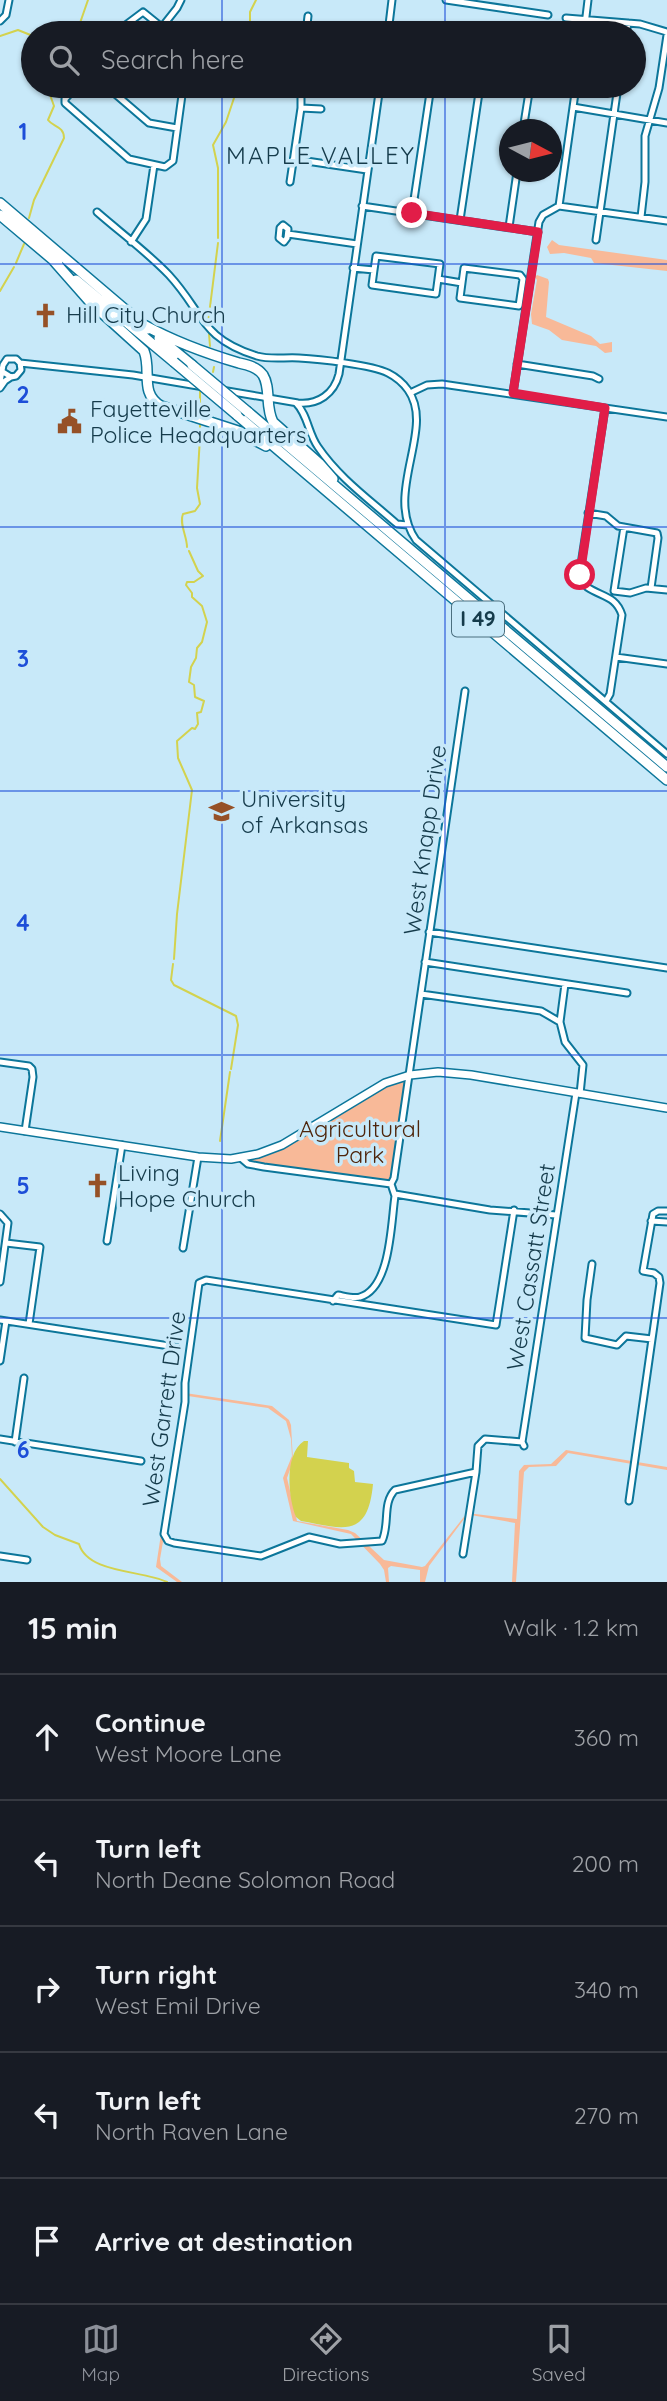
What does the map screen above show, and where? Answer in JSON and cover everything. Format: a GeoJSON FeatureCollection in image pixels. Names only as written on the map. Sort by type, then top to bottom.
{"type":"FeatureCollection","features":[{"type":"Feature","properties":{"kind":"highway","name":"I 49"},"geometry":{"type":"LineString","coordinates":[[0,203],[667,767]]}},
{"type":"Feature","properties":{"kind":"highway","name":"I 49"},"geometry":{"type":"LineString","coordinates":[[0,215],[667,780]]}},
{"type":"Feature","properties":{"kind":"highway"},"geometry":{"type":"LineString","coordinates":[[54,261],[91,303],[141,348],[146,358],[149,394],[158,404],[238,430],[288,458]]}},
{"type":"Feature","properties":{"kind":"highway"},"geometry":{"type":"LineString","coordinates":[[144,325],[189,348],[256,369],[265,380],[268,413],[276,426],[319,463],[347,497]]}},
{"type":"Feature","properties":{"kind":"main road"},"geometry":{"type":"LineString","coordinates":[[0,1127],[198,1157],[241,1158],[282,1145],[370,1091],[410,1075],[448,1072],[667,1108]]}},
{"type":"Feature","properties":{"kind":"street"},"geometry":{"type":"LineString","coordinates":[[2,20],[9,0]]}},
{"type":"Feature","properties":{"kind":"street"},"geometry":{"type":"LineString","coordinates":[[167,21],[180,0]]}},
{"type":"Feature","properties":{"kind":"street"},"geometry":{"type":"LineString","coordinates":[[390,21],[393,0]]}},
{"type":"Feature","properties":{"kind":"street"},"geometry":{"type":"LineString","coordinates":[[446,0],[548,15]]}},
{"type":"Feature","properties":{"kind":"street"},"geometry":{"type":"LineString","coordinates":[[586,19],[588,0]]}},
{"type":"Feature","properties":{"kind":"street"},"geometry":{"type":"LineString","coordinates":[[131,21],[143,12],[154,21]]}},
{"type":"Feature","properties":{"kind":"street"},"geometry":{"type":"LineString","coordinates":[[307,21],[308,16]]}},
{"type":"Feature","properties":{"kind":"street"},"geometry":{"type":"LineString","coordinates":[[566,18],[607,21]]}},
{"type":"Feature","properties":{"kind":"street"},"geometry":{"type":"LineString","coordinates":[[641,217],[645,182],[645,136],[659,88],[667,33],[646,28]]}},
{"type":"Feature","properties":{"kind":"street"},"geometry":{"type":"LineString","coordinates":[[67,98],[65,101],[129,159],[167,167],[172,164],[181,98]]}},
{"type":"Feature","properties":{"kind":"street"},"geometry":{"type":"LineString","coordinates":[[120,98],[149,123],[177,128]]}},
{"type":"Feature","properties":{"kind":"street"},"geometry":{"type":"LineString","coordinates":[[290,182],[301,98]]}},
{"type":"Feature","properties":{"kind":"street"},"geometry":{"type":"LineString","coordinates":[[305,417],[312,403],[332,389],[341,364],[378,98]]}},
{"type":"Feature","properties":{"kind":"street"},"geometry":{"type":"LineString","coordinates":[[412,213],[428,98]]}},
{"type":"Feature","properties":{"kind":"street"},"geometry":{"type":"LineString","coordinates":[[460,220],[478,98]]}},
{"type":"Feature","properties":{"kind":"street"},"geometry":{"type":"LineString","coordinates":[[525,119],[528,98]]}},
{"type":"Feature","properties":{"kind":"street"},"geometry":{"type":"LineString","coordinates":[[559,206],[574,98]]}},
{"type":"Feature","properties":{"kind":"street"},"geometry":{"type":"LineString","coordinates":[[596,240],[616,98]]}},
{"type":"Feature","properties":{"kind":"street"},"geometry":{"type":"LineString","coordinates":[[573,107],[667,123]]}},
{"type":"Feature","properties":{"kind":"street"},"geometry":{"type":"LineString","coordinates":[[301,108],[321,109]]}},
{"type":"Feature","properties":{"kind":"street"},"geometry":{"type":"LineString","coordinates":[[293,159],[367,170]]}},
{"type":"Feature","properties":{"kind":"street"},"geometry":{"type":"LineString","coordinates":[[131,242],[146,219],[154,165]]}},
{"type":"Feature","properties":{"kind":"street"},"geometry":{"type":"LineString","coordinates":[[509,227],[516,182]]}},
{"type":"Feature","properties":{"kind":"street"},"geometry":{"type":"LineString","coordinates":[[362,206],[538,232]]}},
{"type":"Feature","properties":{"kind":"street"},"geometry":{"type":"LineString","coordinates":[[513,393],[538,232],[543,215],[559,206],[667,221]]}},
{"type":"Feature","properties":{"kind":"street"},"geometry":{"type":"LineString","coordinates":[[97,212],[171,277],[207,327],[230,346],[265,358],[298,358],[389,373],[401,381],[410,393],[416,417],[404,501],[408,525],[422,546],[667,754]]}},
{"type":"Feature","properties":{"kind":"street"},"geometry":{"type":"LineString","coordinates":[[288,234],[356,244]]}},
{"type":"Feature","properties":{"kind":"street"},"geometry":{"type":"LineString","coordinates":[[376,256],[440,264],[438,279],[436,294],[372,285],[376,256]]}},
{"type":"Feature","properties":{"kind":"street"},"geometry":{"type":"LineString","coordinates":[[353,268],[374,270]]}},
{"type":"Feature","properties":{"kind":"street"},"geometry":{"type":"LineString","coordinates":[[464,268],[522,276],[519,306],[460,298],[462,283],[464,268]]}},
{"type":"Feature","properties":{"kind":"street"},"geometry":{"type":"LineString","coordinates":[[438,279],[462,283]]}},
{"type":"Feature","properties":{"kind":"street"},"geometry":{"type":"LineString","coordinates":[[0,356],[16,359],[21,367]]}},
{"type":"Feature","properties":{"kind":"street"},"geometry":{"type":"LineString","coordinates":[[0,382],[2,366],[7,359]]}},
{"type":"Feature","properties":{"kind":"street"},"geometry":{"type":"LineString","coordinates":[[517,364],[599,379]]}},
{"type":"Feature","properties":{"kind":"street"},"geometry":{"type":"LineString","coordinates":[[21,367],[41,365],[146,377],[312,403]]}},
{"type":"Feature","properties":{"kind":"street"},"geometry":{"type":"LineString","coordinates":[[2,366],[11,377]]}},
{"type":"Feature","properties":{"kind":"street"},"geometry":{"type":"LineString","coordinates":[[0,388],[5,381],[16,376],[21,367]]}},
{"type":"Feature","properties":{"kind":"street"},"geometry":{"type":"LineString","coordinates":[[410,393],[438,383],[667,416]]}},
{"type":"Feature","properties":{"kind":"street"},"geometry":{"type":"LineString","coordinates":[[296,402],[319,449],[348,482],[397,524],[408,525]]}},
{"type":"Feature","properties":{"kind":"street"},"geometry":{"type":"LineString","coordinates":[[605,408],[580,575],[587,587],[612,599],[621,610],[622,622],[606,701]]}},
{"type":"Feature","properties":{"kind":"street"},"geometry":{"type":"LineString","coordinates":[[588,513],[606,516],[617,526],[655,532],[658,538],[651,588]]}},
{"type":"Feature","properties":{"kind":"street"},"geometry":{"type":"LineString","coordinates":[[624,527],[614,591],[630,593],[651,588],[667,590]]}},
{"type":"Feature","properties":{"kind":"street"},"geometry":{"type":"LineString","coordinates":[[657,550],[667,551]]}},
{"type":"Feature","properties":{"kind":"street"},"geometry":{"type":"LineString","coordinates":[[616,657],[667,664]]}},
{"type":"Feature","properties":{"kind":"street","name":"West Knapp Drive"},"geometry":{"type":"LineString","coordinates":[[391,1184],[410,1075],[465,691]]}},
{"type":"Feature","properties":{"kind":"street"},"geometry":{"type":"LineString","coordinates":[[429,932],[667,968]]}},
{"type":"Feature","properties":{"kind":"street"},"geometry":{"type":"LineString","coordinates":[[425,962],[627,993]]}},
{"type":"Feature","properties":{"kind":"street"},"geometry":{"type":"LineString","coordinates":[[421,994],[541,1011],[560,1022],[565,984]]}},
{"type":"Feature","properties":{"kind":"street","name":"West Cassatt Street"},"geometry":{"type":"LineString","coordinates":[[476,1472],[478,1446],[485,1439],[523,1444],[556,1215],[583,1065],[565,1042],[560,1022]]}},
{"type":"Feature","properties":{"kind":"street"},"geometry":{"type":"LineString","coordinates":[[0,1062],[29,1066],[32,1069],[25,1131]]}},
{"type":"Feature","properties":{"kind":"street"},"geometry":{"type":"LineString","coordinates":[[107,1241],[122,1145]]}},
{"type":"Feature","properties":{"kind":"street"},"geometry":{"type":"LineString","coordinates":[[183,1248],[198,1157]]}},
{"type":"Feature","properties":{"kind":"street"},"geometry":{"type":"LineString","coordinates":[[241,1158],[248,1164],[264,1167],[391,1184],[394,1194],[384,1272],[370,1291],[359,1298],[338,1295],[333,1301]]}},
{"type":"Feature","properties":{"kind":"street"},"geometry":{"type":"LineString","coordinates":[[394,1194],[490,1210],[556,1215]]}},
{"type":"Feature","properties":{"kind":"street"},"geometry":{"type":"LineString","coordinates":[[333,1301],[496,1325],[514,1211]]}},
{"type":"Feature","properties":{"kind":"street"},"geometry":{"type":"LineString","coordinates":[[628,1501],[660,1283],[659,1277],[654,1273],[643,1271],[653,1214],[667,1211]]}},
{"type":"Feature","properties":{"kind":"street"},"geometry":{"type":"LineString","coordinates":[[0,1214],[8,1223],[0,1282]]}},
{"type":"Feature","properties":{"kind":"street"},"geometry":{"type":"LineString","coordinates":[[651,1222],[667,1222]]}},
{"type":"Feature","properties":{"kind":"street"},"geometry":{"type":"LineString","coordinates":[[6,1243],[40,1247],[29,1324]]}},
{"type":"Feature","properties":{"kind":"street"},"geometry":{"type":"LineString","coordinates":[[592,1264],[584,1335],[588,1340],[617,1345],[626,1336],[652,1339]]}},
{"type":"Feature","properties":{"kind":"street","name":"West Garrett Drive"},"geometry":{"type":"LineString","coordinates":[[333,1301],[206,1280],[200,1283],[164,1534],[166,1538],[174,1544],[261,1556],[309,1537],[331,1544],[382,1541],[386,1533],[388,1503],[396,1490],[476,1472]]}},
{"type":"Feature","properties":{"kind":"street"},"geometry":{"type":"LineString","coordinates":[[0,1361],[3,1320],[176,1347]]}},
{"type":"Feature","properties":{"kind":"street"},"geometry":{"type":"LineString","coordinates":[[15,1442],[24,1378]]}},
{"type":"Feature","properties":{"kind":"street"},"geometry":{"type":"LineString","coordinates":[[0,1439],[141,1461]]}},
{"type":"Feature","properties":{"kind":"street"},"geometry":{"type":"LineString","coordinates":[[463,1554],[476,1472]]}},
{"type":"Feature","properties":{"kind":"street"},"geometry":{"type":"LineString","coordinates":[[0,1556],[27,1560]]}},
{"type":"Feature","properties":{"kind":"green space"},"geometry":{"type":"Polygon","coordinates":[[[552,240],[559,245],[667,260],[667,271],[594,263],[591,258],[564,253],[550,254],[547,247],[552,240]]]}},
{"type":"Feature","properties":{"kind":"green space"},"geometry":{"type":"Polygon","coordinates":[[[537,275],[549,282],[546,317],[591,336],[600,344],[612,342],[612,352],[605,353],[596,346],[562,340],[549,330],[532,324],[537,275]]]}},
{"type":"Feature","properties":{"kind":"green space","name":"Agricultural Park"},"geometry":{"type":"Polygon","coordinates":[[[406,1078],[391,1180],[387,1183],[246,1161],[267,1153],[377,1089],[406,1078]]]}},
{"type":"Feature","properties":{"kind":"green space"},"geometry":{"type":"Polygon","coordinates":[[[185,1393],[272,1406],[289,1420],[291,1425],[293,1461],[287,1478],[297,1521],[348,1530],[355,1533],[384,1560],[422,1567],[467,1513],[517,1519],[519,1471],[524,1465],[551,1464],[566,1450],[667,1467],[667,1470],[568,1453],[556,1466],[529,1467],[524,1472],[516,1582],[512,1582],[515,1523],[471,1515],[464,1519],[429,1566],[425,1582],[420,1582],[420,1570],[391,1566],[388,1568],[389,1582],[386,1582],[380,1564],[351,1534],[293,1521],[283,1478],[292,1456],[286,1421],[268,1408],[188,1396],[160,1559],[161,1566],[182,1582],[177,1582],[156,1567],[182,1396],[185,1393]]]}},
{"type":"Feature","properties":{"kind":"shaded area"},"geometry":{"type":"Polygon","coordinates":[[[304,1441],[308,1441],[307,1457],[349,1463],[349,1468],[354,1471],[355,1482],[373,1484],[370,1502],[359,1522],[340,1527],[301,1521],[296,1517],[291,1499],[291,1465],[293,1456],[304,1441]]]}},
{"type":"Feature","properties":{"kind":"waterway"},"geometry":{"type":"LineString","coordinates":[[81,21],[88,0]]}},
{"type":"Feature","properties":{"kind":"waterway"},"geometry":{"type":"LineString","coordinates":[[250,21],[250,12],[256,0]]}},
{"type":"Feature","properties":{"kind":"waterway"},"geometry":{"type":"LineString","coordinates":[[0,36],[21,31]]}},
{"type":"Feature","properties":{"kind":"waterway"},"geometry":{"type":"LineString","coordinates":[[29,218],[34,200],[64,138],[60,129],[48,120],[54,106],[51,98]]}},
{"type":"Feature","properties":{"kind":"waterway"},"geometry":{"type":"LineString","coordinates":[[218,238],[218,168],[213,145],[226,122],[234,98]]}},
{"type":"Feature","properties":{"kind":"waterway"},"geometry":{"type":"LineString","coordinates":[[208,323],[218,243]]}},
{"type":"Feature","properties":{"kind":"waterway"},"geometry":{"type":"LineString","coordinates":[[16,263],[24,244]]}},
{"type":"Feature","properties":{"kind":"waterway"},"geometry":{"type":"LineString","coordinates":[[0,291],[14,267]]}},
{"type":"Feature","properties":{"kind":"waterway"},"geometry":{"type":"LineString","coordinates":[[209,334],[210,346]]}},
{"type":"Feature","properties":{"kind":"waterway"},"geometry":{"type":"LineString","coordinates":[[213,372],[214,367]]}},
{"type":"Feature","properties":{"kind":"waterway"},"geometry":{"type":"LineString","coordinates":[[200,390],[200,412]]}},
{"type":"Feature","properties":{"kind":"waterway"},"geometry":{"type":"LineString","coordinates":[[200,425],[200,432]]}},
{"type":"Feature","properties":{"kind":"waterway"},"geometry":{"type":"LineString","coordinates":[[187,547],[182,518],[183,514],[195,511],[200,504],[197,488],[200,437]]}},
{"type":"Feature","properties":{"kind":"waterway"},"geometry":{"type":"LineString","coordinates":[[174,959],[192,790],[178,758],[177,741],[192,728],[195,729],[198,724],[197,713],[201,712],[204,701],[195,697],[194,685],[189,682],[191,667],[207,622],[202,606],[192,597],[186,585],[187,582],[194,582],[203,576],[189,551]]}},
{"type":"Feature","properties":{"kind":"waterway"},"geometry":{"type":"LineString","coordinates":[[173,964],[171,980],[174,985],[236,1016],[238,1025],[231,1069]]}},
{"type":"Feature","properties":{"kind":"waterway"},"geometry":{"type":"LineString","coordinates":[[220,1141],[230,1072]]}},
{"type":"Feature","properties":{"kind":"waterway"},"geometry":{"type":"LineString","coordinates":[[0,1479],[43,1527],[55,1535],[79,1544],[84,1554],[93,1561],[117,1570],[167,1582]]}},
{"type":"Feature","properties":{"kind":"place","name":"Hill City Church"},"geometry":{"type":"Point","coordinates":[46,315]}},
{"type":"Feature","properties":{"kind":"place","name":"Fayetteville Police Headquarters"},"geometry":{"type":"Point","coordinates":[70,422]}},
{"type":"Feature","properties":{"kind":"place","name":"University of Arkansas"},"geometry":{"type":"Point","coordinates":[221,812]}},
{"type":"Feature","properties":{"kind":"place","name":"Living Hope Church"},"geometry":{"type":"Point","coordinates":[98,1186]}},
{"type":"Feature","properties":{"kind":"district","name":"MAPLE VALLEY"},"geometry":{"type":"Point","coordinates":[321,156]}},
{"type":"Feature","properties":{"kind":"route"},"geometry":{"type":"LineString","coordinates":[[412,213],[538,232],[513,393],[605,408],[580,575]]}}]}
